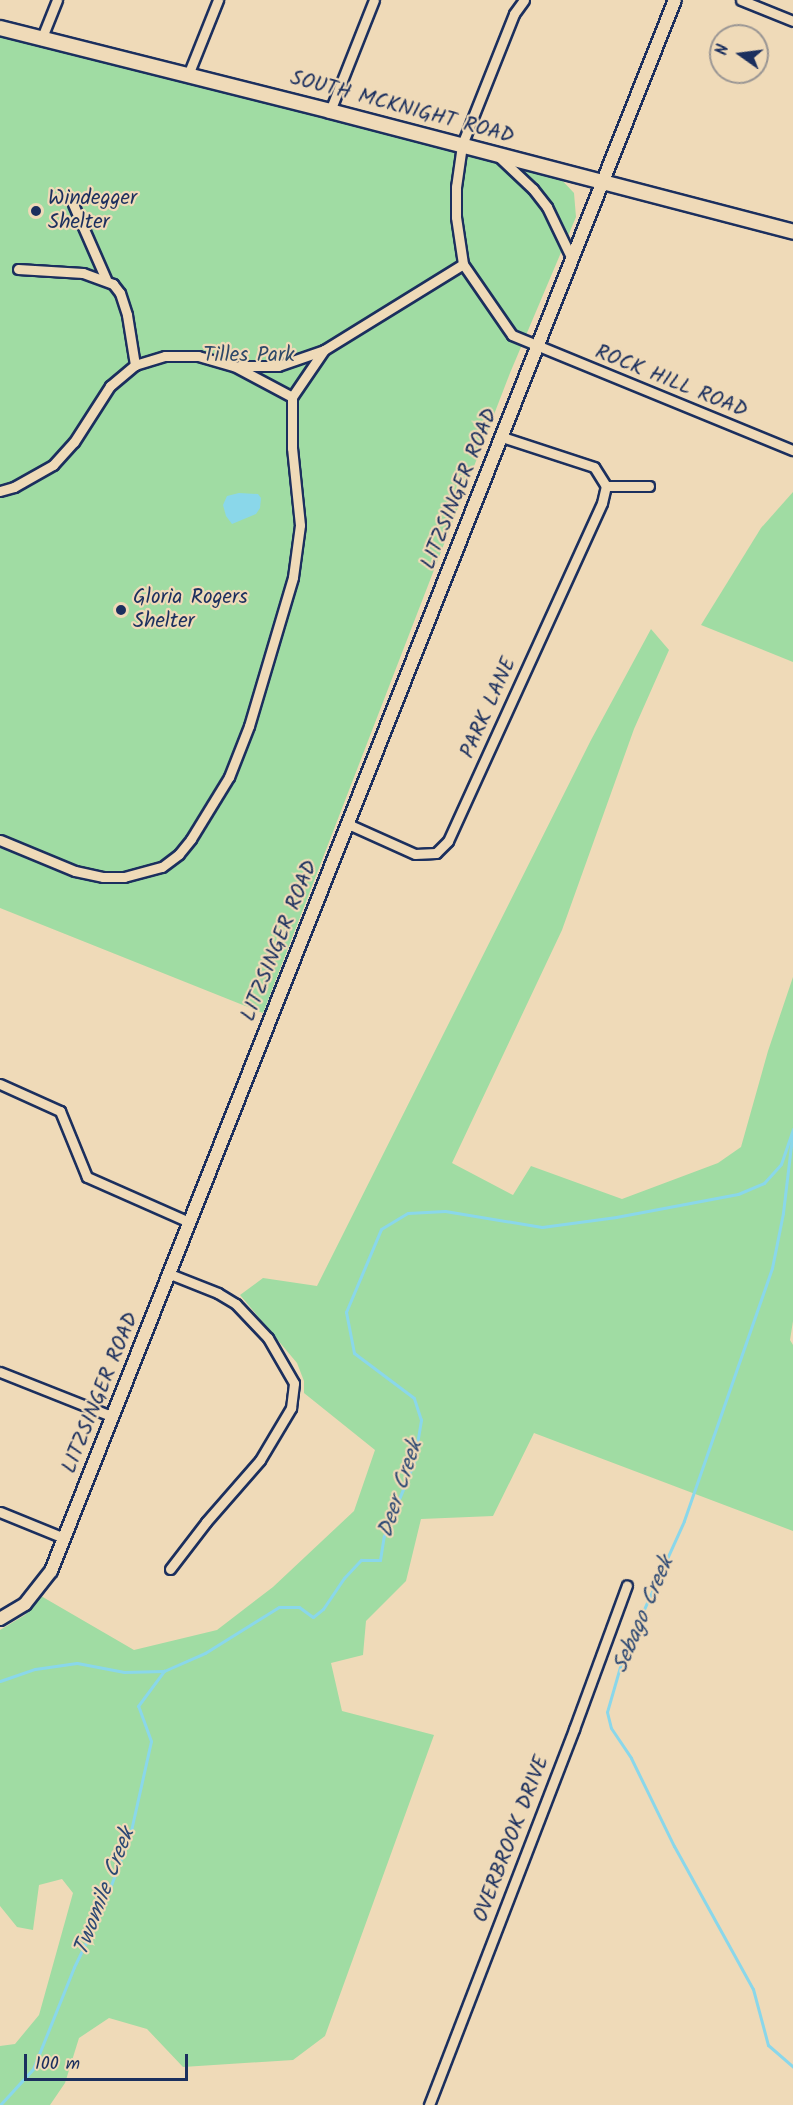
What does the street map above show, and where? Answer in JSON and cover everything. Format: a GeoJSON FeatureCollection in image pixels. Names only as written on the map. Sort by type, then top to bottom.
{"type":"FeatureCollection","features":[{"type":"Feature","properties":{"kind":"main road","name":"SOUTH MCKNIGHT ROAD"},"geometry":{"type":"LineString","coordinates":[[0,28],[330,111],[793,232]]}},
{"type":"Feature","properties":{"kind":"street"},"geometry":{"type":"LineString","coordinates":[[41,40],[57,0]]}},
{"type":"Feature","properties":{"kind":"street"},"geometry":{"type":"LineString","coordinates":[[188,75],[218,0]]}},
{"type":"Feature","properties":{"kind":"street"},"geometry":{"type":"LineString","coordinates":[[330,111],[374,0]]}},
{"type":"Feature","properties":{"kind":"street"},"geometry":{"type":"LineString","coordinates":[[234,366],[278,366],[324,350],[463,264],[456,217],[456,187],[462,145],[514,14],[524,0]]}},
{"type":"Feature","properties":{"kind":"street","name":"LITZSINGER ROAD"},"geometry":{"type":"LineString","coordinates":[[0,1619],[25,1604],[51,1571],[675,0]]}},
{"type":"Feature","properties":{"kind":"street"},"geometry":{"type":"LineString","coordinates":[[741,0],[793,21]]}},
{"type":"Feature","properties":{"kind":"street"},"geometry":{"type":"LineString","coordinates":[[496,154],[533,189],[547,207],[572,259]]}},
{"type":"Feature","properties":{"kind":"street"},"geometry":{"type":"LineString","coordinates":[[73,204],[106,279],[120,293],[135,365]]}},
{"type":"Feature","properties":{"kind":"street","name":"ROCK HILL ROAD"},"geometry":{"type":"LineString","coordinates":[[463,264],[512,335],[793,450]]}},
{"type":"Feature","properties":{"kind":"street"},"geometry":{"type":"LineString","coordinates":[[18,269],[83,273],[106,279]]}},
{"type":"Feature","properties":{"kind":"street"},"geometry":{"type":"LineString","coordinates":[[0,840],[75,871],[103,877],[124,877],[162,867],[179,854],[191,839],[229,777],[249,726],[293,577],[300,525],[292,448],[292,397],[324,350]]}},
{"type":"Feature","properties":{"kind":"street"},"geometry":{"type":"LineString","coordinates":[[0,491],[14,487],[53,465],[74,442],[110,386],[135,365],[165,356],[198,356],[234,366],[292,397]]}},
{"type":"Feature","properties":{"kind":"street"},"geometry":{"type":"LineString","coordinates":[[502,437],[594,467],[606,486],[649,486]]}},
{"type":"Feature","properties":{"kind":"street","name":"PARK LANE"},"geometry":{"type":"LineString","coordinates":[[435,853],[450,837],[602,503],[606,486]]}},
{"type":"Feature","properties":{"kind":"street"},"geometry":{"type":"LineString","coordinates":[[348,824],[415,854],[435,853],[439,864]]}},
{"type":"Feature","properties":{"kind":"street"},"geometry":{"type":"LineString","coordinates":[[0,1084],[60,1110],[87,1177],[189,1222]]}},
{"type":"Feature","properties":{"kind":"street"},"geometry":{"type":"LineString","coordinates":[[170,1274],[218,1293],[236,1304],[279,1354],[294,1383],[291,1408],[260,1460],[206,1522],[170,1569]]}},
{"type":"Feature","properties":{"kind":"street"},"geometry":{"type":"LineString","coordinates":[[0,1372],[111,1416]]}},
{"type":"Feature","properties":{"kind":"street"},"geometry":{"type":"LineString","coordinates":[[0,1512],[64,1538]]}},
{"type":"Feature","properties":{"kind":"street","name":"OVERBROOK DRIVE"},"geometry":{"type":"LineString","coordinates":[[429,2105],[574,1730],[627,1586]]}},
{"type":"Feature","properties":{"kind":"green space","name":"Tilles Park"},"geometry":{"type":"Polygon","coordinates":[[[0,37],[321,117],[445,141],[558,176],[574,193],[576,217],[510,373],[263,1013],[0,908],[0,37]]]}},
{"type":"Feature","properties":{"kind":"green space"},"geometry":{"type":"Polygon","coordinates":[[[793,492],[793,662],[701,625],[761,528],[793,492]]]}},
{"type":"Feature","properties":{"kind":"green space"},"geometry":{"type":"Polygon","coordinates":[[[651,629],[669,650],[634,729],[562,930],[452,1163],[513,1195],[531,1166],[622,1199],[718,1163],[741,1147],[768,1051],[793,977],[793,1321],[790,1340],[793,1345],[793,1531],[534,1433],[493,1516],[421,1519],[406,1581],[366,1621],[363,1655],[331,1663],[342,1711],[434,1735],[325,2036],[293,2060],[183,2067],[147,2029],[109,2018],[79,2038],[65,2083],[50,2105],[0,2105],[0,2046],[15,2044],[39,2015],[73,1893],[62,1879],[39,1885],[33,1930],[17,1927],[0,1906],[0,1630],[25,1615],[41,1596],[134,1650],[217,1630],[273,1587],[354,1511],[375,1450],[304,1393],[304,1381],[297,1363],[240,1295],[263,1278],[317,1286],[591,740],[651,629]]]}},
{"type":"Feature","properties":{"kind":"water"},"geometry":{"type":"Polygon","coordinates":[[[239,493],[258,494],[261,498],[260,508],[256,514],[232,524],[226,516],[223,505],[227,496],[239,493]]]}},
{"type":"Feature","properties":{"kind":"waterway","name":"Deer Creek"},"geometry":{"type":"LineString","coordinates":[[0,1681],[35,1669],[77,1663],[124,1672],[164,1671],[205,1653],[279,1607],[299,1607],[313,1617],[323,1609],[344,1578],[361,1560],[380,1560],[384,1536],[414,1462],[421,1420],[414,1398],[354,1353],[346,1312],[381,1229],[408,1213],[445,1211],[542,1227],[616,1217],[738,1194],[764,1183],[781,1164],[793,1129]]}},
{"type":"Feature","properties":{"kind":"waterway","name":"Sebago Creek"},"geometry":{"type":"LineString","coordinates":[[792,1137],[783,1213],[772,1268],[684,1521],[624,1653],[607,1712],[611,1728],[631,1758],[674,1846],[753,1989],[768,2045],[793,2067]]}},
{"type":"Feature","properties":{"kind":"waterway","name":"Twomile Creek"},"geometry":{"type":"LineString","coordinates":[[0,2105],[33,2069],[74,1967],[100,1914],[130,1835],[151,1741],[138,1706],[164,1671]]}},
{"type":"Feature","properties":{"kind":"place","name":"Windegger Shelter"},"geometry":{"type":"Point","coordinates":[36,211]}},
{"type":"Feature","properties":{"kind":"place","name":"Gloria Rogers Shelter"},"geometry":{"type":"Point","coordinates":[121,610]}}]}
